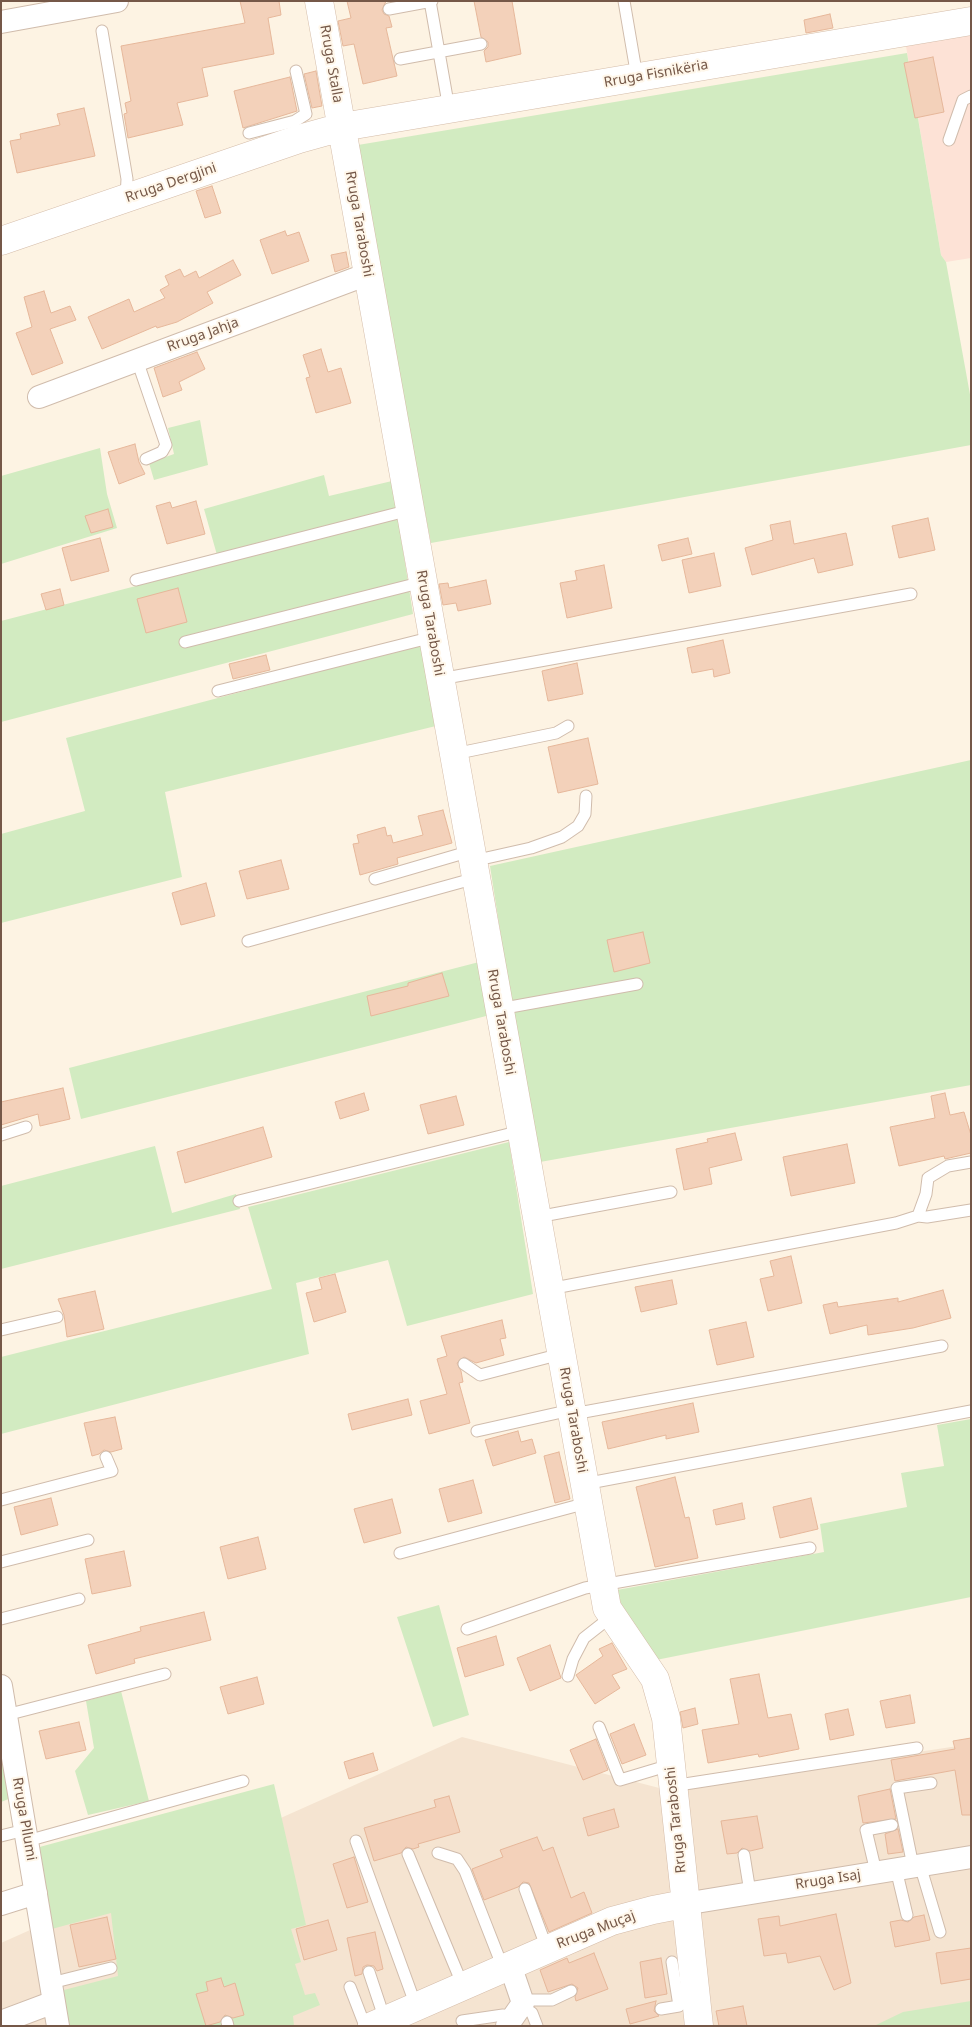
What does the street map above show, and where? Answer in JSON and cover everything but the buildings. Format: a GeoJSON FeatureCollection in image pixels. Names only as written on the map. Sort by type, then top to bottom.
{"type":"FeatureCollection","features":[{"type":"Feature","properties":{"kind":"street"},"geometry":{"type":"LineString","coordinates":[[1,22],[116,1]]}},
{"type":"Feature","properties":{"kind":"street","name":"Rruga Stalla"},"geometry":{"type":"LineString","coordinates":[[319,1],[342,126]]}},
{"type":"Feature","properties":{"kind":"street","name":"Rruga Fisnikëria"},"geometry":{"type":"LineString","coordinates":[[342,126],[971,21]]}},
{"type":"Feature","properties":{"kind":"street","name":"Rruga Dergjini"},"geometry":{"type":"LineString","coordinates":[[1,241],[126,198],[297,130],[342,126]]}},
{"type":"Feature","properties":{"kind":"street","name":"Rruga Taraboshi"},"geometry":{"type":"LineString","coordinates":[[342,126],[602,1586],[607,1608],[655,1679],[666,1718],[684,1904],[680,1969],[699,2026]]}},
{"type":"Feature","properties":{"kind":"street","name":"Rruga Jahja"},"geometry":{"type":"LineString","coordinates":[[39,397],[368,274]]}},
{"type":"Feature","properties":{"kind":"street","name":"Rruga Pllumi"},"geometry":{"type":"LineString","coordinates":[[1,1686],[6,1715],[6,1743],[26,1835],[58,2026]]}},
{"type":"Feature","properties":{"kind":"street","name":"Rruga Isaj"},"geometry":{"type":"LineString","coordinates":[[684,1904],[971,1857]]}},
{"type":"Feature","properties":{"kind":"street"},"geometry":{"type":"LineString","coordinates":[[1,1904],[36,1893]]}},
{"type":"Feature","properties":{"kind":"street","name":"Rruga Muçaj"},"geometry":{"type":"LineString","coordinates":[[374,2024],[612,1922],[652,1910],[684,1904]]}},
{"type":"Feature","properties":{"kind":"street"},"geometry":{"type":"LineString","coordinates":[[507,1967],[516,2013]]}},
{"type":"Feature","properties":{"kind":"street"},"geometry":{"type":"LineString","coordinates":[[1,2022],[53,1992]]}},
{"type":"Feature","properties":{"kind":"lane"},"geometry":{"type":"LineString","coordinates":[[389,9],[430,1],[449,109]]}},
{"type":"Feature","properties":{"kind":"lane"},"geometry":{"type":"LineString","coordinates":[[624,1],[637,77]]}},
{"type":"Feature","properties":{"kind":"lane"},"geometry":{"type":"LineString","coordinates":[[102,31],[127,179],[126,198]]}},
{"type":"Feature","properties":{"kind":"lane"},"geometry":{"type":"LineString","coordinates":[[400,59],[481,44]]}},
{"type":"Feature","properties":{"kind":"lane"},"geometry":{"type":"LineString","coordinates":[[249,133],[297,130],[306,114],[296,71]]}},
{"type":"Feature","properties":{"kind":"lane"},"geometry":{"type":"LineString","coordinates":[[949,140],[963,100],[971,96]]}},
{"type":"Feature","properties":{"kind":"lane"},"geometry":{"type":"LineString","coordinates":[[137,360],[164,432],[166,445],[162,452],[146,459]]}},
{"type":"Feature","properties":{"kind":"lane"},"geometry":{"type":"LineString","coordinates":[[136,580],[410,510]]}},
{"type":"Feature","properties":{"kind":"lane"},"geometry":{"type":"LineString","coordinates":[[185,642],[423,582]]}},
{"type":"Feature","properties":{"kind":"lane"},"geometry":{"type":"LineString","coordinates":[[440,679],[911,594]]}},
{"type":"Feature","properties":{"kind":"lane"},"geometry":{"type":"LineString","coordinates":[[218,691],[433,637]]}},
{"type":"Feature","properties":{"kind":"lane"},"geometry":{"type":"LineString","coordinates":[[454,754],[556,733],[568,726]]}},
{"type":"Feature","properties":{"kind":"lane"},"geometry":{"type":"LineString","coordinates":[[248,941],[473,863],[532,848],[562,837],[578,826],[585,814],[586,796]]}},
{"type":"Feature","properties":{"kind":"lane"},"geometry":{"type":"LineString","coordinates":[[375,879],[473,863]]}},
{"type":"Feature","properties":{"kind":"lane"},"geometry":{"type":"LineString","coordinates":[[499,1009],[637,984]]}},
{"type":"Feature","properties":{"kind":"lane"},"geometry":{"type":"LineString","coordinates":[[1,1135],[26,1127]]}},
{"type":"Feature","properties":{"kind":"lane"},"geometry":{"type":"LineString","coordinates":[[239,1201],[521,1131]]}},
{"type":"Feature","properties":{"kind":"lane"},"geometry":{"type":"LineString","coordinates":[[918,1216],[926,1194],[928,1178],[948,1166],[971,1162]]}},
{"type":"Feature","properties":{"kind":"lane"},"geometry":{"type":"LineString","coordinates":[[536,1217],[671,1192]]}},
{"type":"Feature","properties":{"kind":"lane"},"geometry":{"type":"LineString","coordinates":[[549,1289],[896,1223],[918,1216],[927,1218],[971,1210]]}},
{"type":"Feature","properties":{"kind":"lane"},"geometry":{"type":"LineString","coordinates":[[1,1330],[57,1317]]}},
{"type":"Feature","properties":{"kind":"lane"},"geometry":{"type":"LineString","coordinates":[[477,1431],[571,1412],[942,1346]]}},
{"type":"Feature","properties":{"kind":"lane"},"geometry":{"type":"LineString","coordinates":[[464,1364],[480,1376],[561,1354]]}},
{"type":"Feature","properties":{"kind":"lane"},"geometry":{"type":"LineString","coordinates":[[400,1553],[586,1494],[971,1411]]}},
{"type":"Feature","properties":{"kind":"lane"},"geometry":{"type":"LineString","coordinates":[[1,1500],[112,1471],[106,1457]]}},
{"type":"Feature","properties":{"kind":"lane"},"geometry":{"type":"LineString","coordinates":[[1,1562],[88,1540]]}},
{"type":"Feature","properties":{"kind":"lane"},"geometry":{"type":"LineString","coordinates":[[467,1629],[585,1588],[810,1548]]}},
{"type":"Feature","properties":{"kind":"lane"},"geometry":{"type":"LineString","coordinates":[[1,1619],[79,1599]]}},
{"type":"Feature","properties":{"kind":"lane"},"geometry":{"type":"LineString","coordinates":[[568,1676],[572,1659],[584,1638],[612,1616]]}},
{"type":"Feature","properties":{"kind":"lane"},"geometry":{"type":"LineString","coordinates":[[6,1715],[165,1674]]}},
{"type":"Feature","properties":{"kind":"lane"},"geometry":{"type":"LineString","coordinates":[[599,1727],[620,1780],[917,1748]]}},
{"type":"Feature","properties":{"kind":"lane"},"geometry":{"type":"LineString","coordinates":[[1,1836],[26,1835],[243,1781]]}},
{"type":"Feature","properties":{"kind":"lane"},"geometry":{"type":"LineString","coordinates":[[907,1915],[901,1868],[897,1788],[931,1782]]}},
{"type":"Feature","properties":{"kind":"lane"},"geometry":{"type":"LineString","coordinates":[[892,1825],[866,1830],[901,1868],[940,1932]]}},
{"type":"Feature","properties":{"kind":"lane"},"geometry":{"type":"LineString","coordinates":[[356,1841],[416,2006]]}},
{"type":"Feature","properties":{"kind":"lane"},"geometry":{"type":"LineString","coordinates":[[438,1853],[457,1859],[465,1871],[507,1967]]}},
{"type":"Feature","properties":{"kind":"lane"},"geometry":{"type":"LineString","coordinates":[[408,1854],[463,1986]]}},
{"type":"Feature","properties":{"kind":"lane"},"geometry":{"type":"LineString","coordinates":[[744,1856],[750,1892]]}},
{"type":"Feature","properties":{"kind":"lane"},"geometry":{"type":"LineString","coordinates":[[525,1890],[547,1949]]}},
{"type":"Feature","properties":{"kind":"lane"},"geometry":{"type":"LineString","coordinates":[[53,1992],[111,1968]]}},
{"type":"Feature","properties":{"kind":"lane"},"geometry":{"type":"LineString","coordinates":[[661,2009],[678,2006],[680,1969]]}},
{"type":"Feature","properties":{"kind":"lane"},"geometry":{"type":"LineString","coordinates":[[369,1972],[374,2024]]}},
{"type":"Feature","properties":{"kind":"lane"},"geometry":{"type":"LineString","coordinates":[[350,1987],[374,2024]]}},
{"type":"Feature","properties":{"kind":"lane"},"geometry":{"type":"LineString","coordinates":[[516,2013],[532,2000],[552,2000],[571,1991]]}},
{"type":"Feature","properties":{"kind":"lane"},"geometry":{"type":"LineString","coordinates":[[462,2021],[516,2013],[532,2013],[538,2026]]}},
{"type":"Feature","properties":{"kind":"shaded area"},"geometry":{"type":"Polygon","coordinates":[[[971,35],[971,258],[946,262],[941,255],[906,46],[971,35]]]}},
{"type":"Feature","properties":{"kind":"shaded area"},"geometry":{"type":"Polygon","coordinates":[[[462,1737],[667,1790],[971,1744],[971,2026],[1,2026],[1,1943],[462,1737]]]}},
{"type":"Feature","properties":{"kind":"green space"},"geometry":{"type":"Polygon","coordinates":[[[907,53],[941,255],[946,262],[971,400],[971,445],[431,543],[352,146],[907,53]]]}},
{"type":"Feature","properties":{"kind":"green space"},"geometry":{"type":"Polygon","coordinates":[[[200,420],[208,465],[154,480],[149,463],[174,454],[168,428],[200,420]]]}},
{"type":"Feature","properties":{"kind":"green space"},"geometry":{"type":"Polygon","coordinates":[[[100,448],[107,494],[117,528],[1,564],[1,476],[100,448]]]}},
{"type":"Feature","properties":{"kind":"green space"},"geometry":{"type":"Polygon","coordinates":[[[324,475],[329,496],[392,481],[398,509],[217,555],[204,509],[324,475]]]}},
{"type":"Feature","properties":{"kind":"green space"},"geometry":{"type":"Polygon","coordinates":[[[398,518],[413,614],[1,722],[1,621],[398,518]]]}},
{"type":"Feature","properties":{"kind":"green space"},"geometry":{"type":"Polygon","coordinates":[[[423,644],[440,725],[165,792],[182,877],[1,923],[1,834],[85,811],[66,738],[423,644]]]}},
{"type":"Feature","properties":{"kind":"green space"},"geometry":{"type":"Polygon","coordinates":[[[971,760],[971,1085],[540,1162],[522,1072],[490,866],[971,760]]]}},
{"type":"Feature","properties":{"kind":"green space"},"geometry":{"type":"Polygon","coordinates":[[[483,961],[494,1014],[81,1119],[69,1068],[483,961]]]}},
{"type":"Feature","properties":{"kind":"green space"},"geometry":{"type":"Polygon","coordinates":[[[509,1142],[533,1294],[407,1326],[388,1260],[296,1283],[309,1354],[1,1434],[1,1357],[272,1289],[248,1207],[509,1142]]]}},
{"type":"Feature","properties":{"kind":"green space"},"geometry":{"type":"Polygon","coordinates":[[[155,1146],[172,1213],[236,1194],[240,1209],[1,1269],[1,1186],[155,1146]]]}},
{"type":"Feature","properties":{"kind":"green space"},"geometry":{"type":"Polygon","coordinates":[[[971,1419],[971,1597],[656,1660],[625,1617],[617,1590],[824,1552],[820,1524],[907,1507],[901,1473],[944,1466],[937,1425],[971,1419]]]}},
{"type":"Feature","properties":{"kind":"green space"},"geometry":{"type":"Polygon","coordinates":[[[439,1605],[469,1715],[433,1727],[397,1617],[439,1605]]]}},
{"type":"Feature","properties":{"kind":"green space"},"geometry":{"type":"Polygon","coordinates":[[[121,1691],[149,1801],[88,1815],[75,1771],[94,1748],[86,1701],[121,1691]]]}},
{"type":"Feature","properties":{"kind":"green space"},"geometry":{"type":"Polygon","coordinates":[[[1,1754],[11,1798],[1,1802],[1,1754]]]}},
{"type":"Feature","properties":{"kind":"green space"},"geometry":{"type":"Polygon","coordinates":[[[274,1784],[306,1925],[291,1929],[301,1962],[295,1964],[305,1995],[315,1993],[320,2005],[293,2016],[294,2026],[66,2026],[60,1991],[118,1976],[111,1913],[48,1930],[32,1849],[274,1784]]]}},
{"type":"Feature","properties":{"kind":"green space"},"geometry":{"type":"Polygon","coordinates":[[[971,2001],[971,2026],[874,2026],[903,2012],[971,2001]]]}}]}
